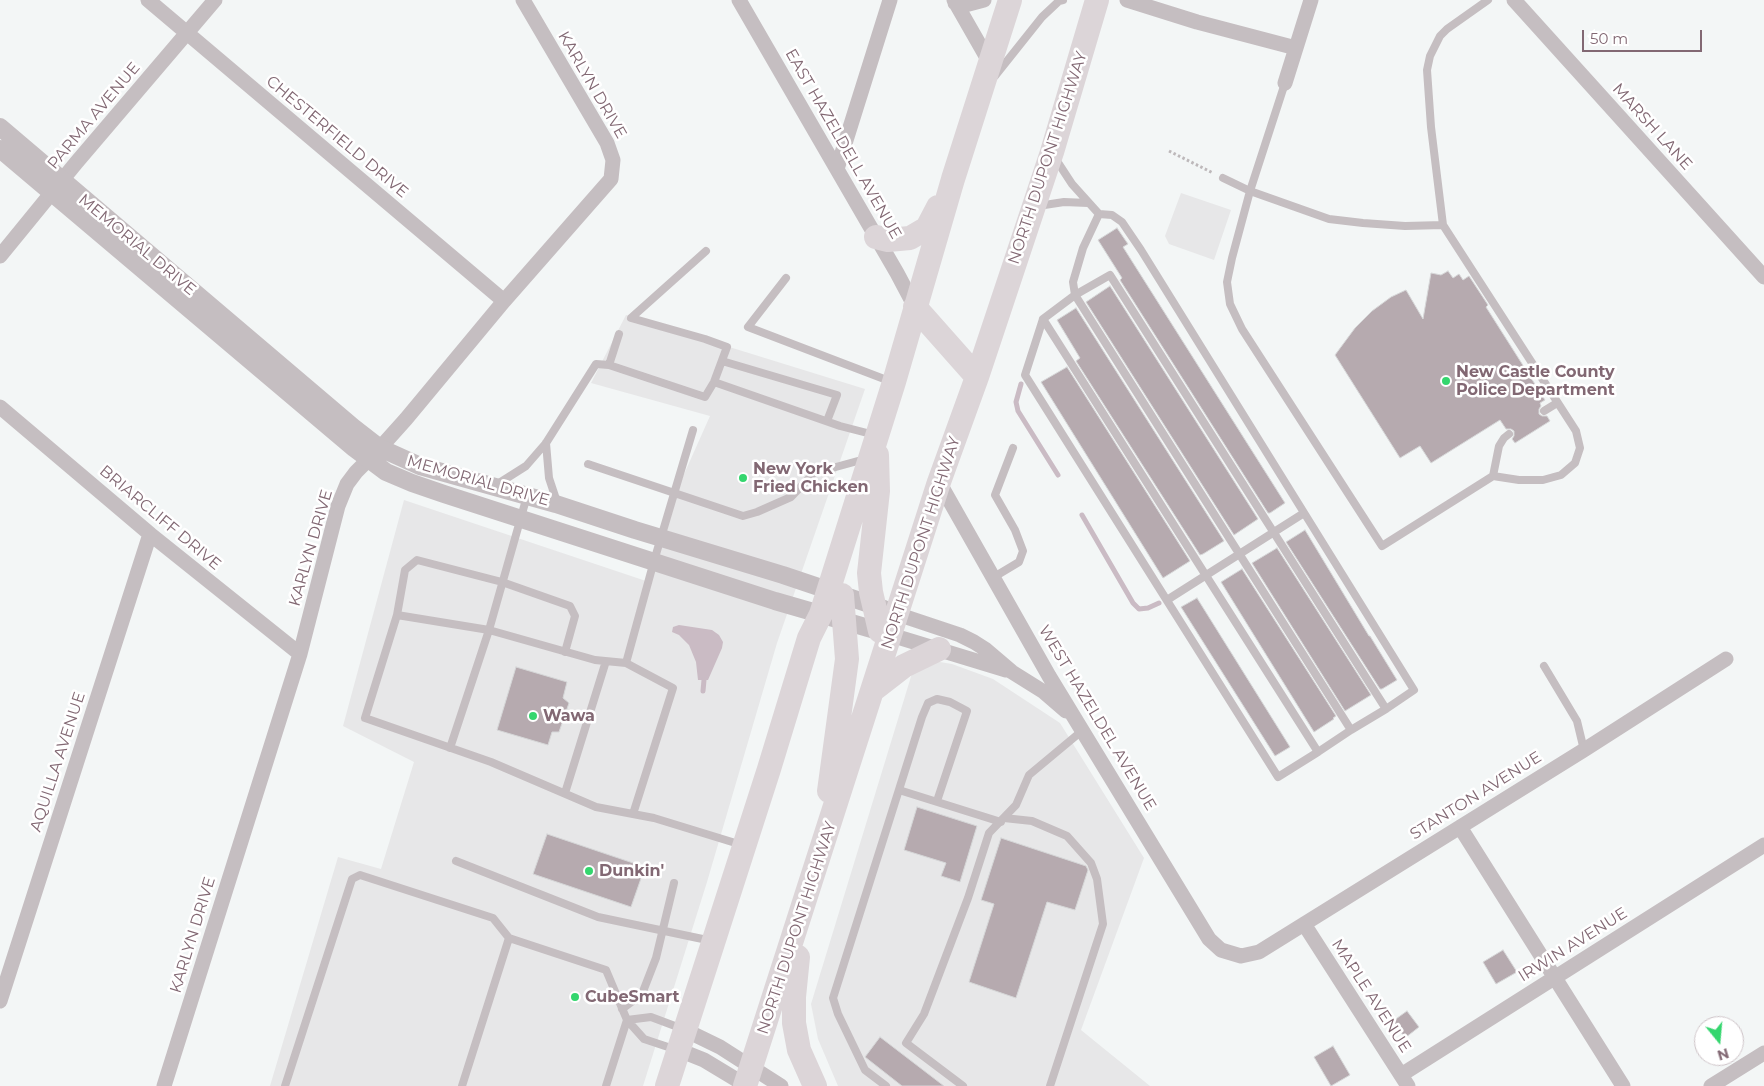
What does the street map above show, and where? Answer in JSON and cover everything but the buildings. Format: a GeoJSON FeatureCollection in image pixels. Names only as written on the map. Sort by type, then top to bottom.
{"type":"FeatureCollection","features":[{"type":"Feature","properties":{"kind":"highway"},"geometry":{"type":"LineString","coordinates":[[667,1086],[809,638],[834,593],[870,458],[953,179],[1010,0]]}},
{"type":"Feature","properties":{"kind":"highway","name":"NORTH DUPONT HIGHWAY"},"geometry":{"type":"LineString","coordinates":[[748,1081],[873,690],[889,627],[938,482],[977,377],[1052,152],[1097,0]]}},
{"type":"Feature","properties":{"kind":"highway"},"geometry":{"type":"LineString","coordinates":[[876,237],[888,240],[910,238],[927,228],[953,179]]}},
{"type":"Feature","properties":{"kind":"highway"},"geometry":{"type":"LineString","coordinates":[[915,307],[977,377]]}},
{"type":"Feature","properties":{"kind":"highway"},"geometry":{"type":"LineString","coordinates":[[877,436],[878,491],[869,573],[874,606],[889,627]]}},
{"type":"Feature","properties":{"kind":"highway"},"geometry":{"type":"LineString","coordinates":[[819,860],[847,660],[845,621],[834,593]]}},
{"type":"Feature","properties":{"kind":"highway"},"geometry":{"type":"LineString","coordinates":[[873,690],[904,666],[939,649]]}},
{"type":"Feature","properties":{"kind":"highway"},"geometry":{"type":"LineString","coordinates":[[801,914],[794,997],[794,1023],[799,1050],[815,1086]]}},
{"type":"Feature","properties":{"kind":"street","name":"CHESTERFIELD DRIVE"},"geometry":{"type":"LineString","coordinates":[[148,0],[504,301]]}},
{"type":"Feature","properties":{"kind":"street","name":"PARMA AVENUE"},"geometry":{"type":"LineString","coordinates":[[0,256],[215,0]]}},
{"type":"Feature","properties":{"kind":"street","name":"KARLYN DRIVE"},"geometry":{"type":"LineString","coordinates":[[164,1086],[300,654],[338,506],[347,484],[406,419],[504,301],[610,179],[613,160],[607,143],[523,0]]}},
{"type":"Feature","properties":{"kind":"street","name":"EAST HAZELDELL AVENUE"},"geometry":{"type":"LineString","coordinates":[[739,0],[915,307]]}},
{"type":"Feature","properties":{"kind":"street"},"geometry":{"type":"LineString","coordinates":[[837,169],[890,0]]}},
{"type":"Feature","properties":{"kind":"street"},"geometry":{"type":"LineString","coordinates":[[955,2],[969,4],[984,0]]}},
{"type":"Feature","properties":{"kind":"street"},"geometry":{"type":"LineString","coordinates":[[1127,0],[1198,22],[1296,48]]}},
{"type":"Feature","properties":{"kind":"street"},"geometry":{"type":"LineString","coordinates":[[1285,83],[1311,0]]}},
{"type":"Feature","properties":{"kind":"street","name":"MARSH LANE"},"geometry":{"type":"LineString","coordinates":[[1514,0],[1764,278]]}},
{"type":"Feature","properties":{"kind":"street"},"geometry":{"type":"LineString","coordinates":[[955,2],[990,63]]}},
{"type":"Feature","properties":{"kind":"street","name":"MEMORIAL DRIVE"},"geometry":{"type":"LineString","coordinates":[[0,127],[57,186]]}},
{"type":"Feature","properties":{"kind":"street","name":"MEMORIAL DRIVE"},"geometry":{"type":"LineString","coordinates":[[0,149],[57,186],[346,421],[374,454],[386,472],[412,483],[845,621],[960,635],[985,648],[1012,672],[1044,692],[1081,727]]}},
{"type":"Feature","properties":{"kind":"street","name":"BRIARCLIFF DRIVE"},"geometry":{"type":"LineString","coordinates":[[0,407],[150,534],[300,654]]}},
{"type":"Feature","properties":{"kind":"street","name":"MEMORIAL DRIVE"},"geometry":{"type":"LineString","coordinates":[[374,454],[558,504],[783,574],[874,606]]}},
{"type":"Feature","properties":{"kind":"street","name":"WEST HAZELDEL AVENUE"},"geometry":{"type":"LineString","coordinates":[[938,482],[1049,676],[1209,939],[1221,950],[1241,956]]}},
{"type":"Feature","properties":{"kind":"street","name":"AQUILLA AVENUE"},"geometry":{"type":"LineString","coordinates":[[0,1001],[150,534]]}},
{"type":"Feature","properties":{"kind":"street","name":"MEMORIAL DRIVE"},"geometry":{"type":"LineString","coordinates":[[889,627],[939,649],[1012,672]]}},
{"type":"Feature","properties":{"kind":"street","name":"STANTON AVENUE"},"geometry":{"type":"LineString","coordinates":[[1241,956],[1259,952],[1584,750],[1726,658]]}},
{"type":"Feature","properties":{"kind":"street"},"geometry":{"type":"LineString","coordinates":[[1460,827],[1623,1086]]}},
{"type":"Feature","properties":{"kind":"street","name":"IRWIN AVENUE"},"geometry":{"type":"LineString","coordinates":[[1405,1080],[1556,977],[1764,845]]}},
{"type":"Feature","properties":{"kind":"street","name":"MAPLE AVENUE"},"geometry":{"type":"LineString","coordinates":[[1304,924],[1405,1080]]}},
{"type":"Feature","properties":{"kind":"street"},"geometry":{"type":"LineString","coordinates":[[682,1040],[720,1047],[748,1081]]}},
{"type":"Feature","properties":{"kind":"street"},"geometry":{"type":"LineString","coordinates":[[682,1040],[704,1060],[748,1081],[781,1086]]}},
{"type":"Feature","properties":{"kind":"street"},"geometry":{"type":"LineString","coordinates":[[1711,1086],[1764,1053]]}},
{"type":"Feature","properties":{"kind":"lane"},"geometry":{"type":"LineString","coordinates":[[976,107],[1002,66],[1042,17],[1059,1],[1063,0]]}},
{"type":"Feature","properties":{"kind":"lane"},"geometry":{"type":"LineString","coordinates":[[1285,83],[1250,191],[1232,258],[1227,282],[1230,304],[1242,329],[1382,546],[1493,476],[1519,480],[1543,480],[1561,475],[1575,463],[1580,448],[1576,431],[1443,225],[1431,128],[1427,70],[1430,56],[1440,36],[1488,0]]}},
{"type":"Feature","properties":{"kind":"lane"},"geometry":{"type":"LineString","coordinates":[[1052,152],[1072,184],[1088,203],[1098,214],[1112,215],[1122,222],[1141,250],[1414,690],[1318,752],[1278,777],[1026,375],[1043,320],[1075,294],[1110,275],[1386,708]]}},
{"type":"Feature","properties":{"kind":"lane"},"geometry":{"type":"LineString","coordinates":[[1223,178],[1250,191],[1328,219],[1405,226],[1443,225]]}},
{"type":"Feature","properties":{"kind":"lane"},"geometry":{"type":"LineString","coordinates":[[1034,206],[1064,202],[1088,203]]}},
{"type":"Feature","properties":{"kind":"lane"},"geometry":{"type":"LineString","coordinates":[[1098,214],[1080,257],[1073,282],[1075,294],[1352,730]]}},
{"type":"Feature","properties":{"kind":"lane"},"geometry":{"type":"LineString","coordinates":[[492,487],[526,466],[546,443],[596,364],[610,365],[705,397],[714,382],[727,347],[630,318],[706,251]]}},
{"type":"Feature","properties":{"kind":"lane"},"geometry":{"type":"LineString","coordinates":[[786,278],[748,327],[894,382]]}},
{"type":"Feature","properties":{"kind":"lane"},"geometry":{"type":"LineString","coordinates":[[1043,320],[1318,752]]}},
{"type":"Feature","properties":{"kind":"lane"},"geometry":{"type":"LineString","coordinates":[[610,365],[619,334]]}},
{"type":"Feature","properties":{"kind":"lane"},"geometry":{"type":"LineString","coordinates":[[722,361],[837,395],[827,421]]}},
{"type":"Feature","properties":{"kind":"lane"},"geometry":{"type":"LineString","coordinates":[[714,382],[877,436]]}},
{"type":"Feature","properties":{"kind":"lane"},"geometry":{"type":"LineString","coordinates":[[1544,411],[1557,402]]}},
{"type":"Feature","properties":{"kind":"lane"},"geometry":{"type":"LineString","coordinates":[[626,664],[693,430]]}},
{"type":"Feature","properties":{"kind":"lane"},"geometry":{"type":"LineString","coordinates":[[1493,476],[1499,446],[1509,434]]}},
{"type":"Feature","properties":{"kind":"lane"},"geometry":{"type":"LineString","coordinates":[[546,443],[549,478],[558,504]]}},
{"type":"Feature","properties":{"kind":"lane"},"geometry":{"type":"LineString","coordinates":[[994,577],[1019,562],[1023,551],[1015,530],[995,495],[1013,448]]}},
{"type":"Feature","properties":{"kind":"lane"},"geometry":{"type":"LineString","coordinates":[[588,464],[743,516],[758,512],[791,498],[814,472],[870,458]]}},
{"type":"Feature","properties":{"kind":"lane"},"geometry":{"type":"LineString","coordinates":[[450,748],[489,630],[528,496]]}},
{"type":"Feature","properties":{"kind":"lane"},"geometry":{"type":"LineString","coordinates":[[1167,600],[1304,513]]}},
{"type":"Feature","properties":{"kind":"lane"},"geometry":{"type":"LineString","coordinates":[[566,652],[575,616],[570,606],[502,582],[418,560],[405,570],[397,615],[366,718],[491,762],[596,807],[654,818],[744,846]]}},
{"type":"Feature","properties":{"kind":"lane"},"geometry":{"type":"LineString","coordinates":[[397,615],[489,630],[566,652],[626,664],[673,688],[632,814]]}},
{"type":"Feature","properties":{"kind":"lane"},"geometry":{"type":"LineString","coordinates":[[565,793],[606,661]]}},
{"type":"Feature","properties":{"kind":"lane"},"geometry":{"type":"LineString","coordinates":[[1544,666],[1576,721],[1584,750]]}},
{"type":"Feature","properties":{"kind":"lane"},"geometry":{"type":"LineString","coordinates":[[886,1086],[865,1070],[838,1014],[833,998],[928,703],[937,699],[967,710],[937,801]]}},
{"type":"Feature","properties":{"kind":"lane"},"geometry":{"type":"LineString","coordinates":[[963,1086],[906,1043],[924,1014],[968,898],[989,833],[1016,805],[1029,775],[1081,727]]}},
{"type":"Feature","properties":{"kind":"lane"},"geometry":{"type":"LineString","coordinates":[[899,790],[1003,820],[1032,821],[1067,836],[1091,863],[1097,879],[1103,924],[1050,1086]]}},
{"type":"Feature","properties":{"kind":"lane"},"geometry":{"type":"LineString","coordinates":[[456,861],[598,917],[714,941]]}},
{"type":"Feature","properties":{"kind":"lane"},"geometry":{"type":"LineString","coordinates":[[285,1086],[352,879],[360,875],[493,918],[509,938],[606,970],[627,1020],[644,1038],[682,1040]]}},
{"type":"Feature","properties":{"kind":"lane"},"geometry":{"type":"LineString","coordinates":[[622,1009],[642,994],[656,958],[674,883]]}},
{"type":"Feature","properties":{"kind":"lane"},"geometry":{"type":"LineString","coordinates":[[462,1086],[509,938]]}},
{"type":"Feature","properties":{"kind":"lane"},"geometry":{"type":"LineString","coordinates":[[627,1020],[651,1017],[682,1040]]}},
{"type":"Feature","properties":{"kind":"lane"},"geometry":{"type":"LineString","coordinates":[[606,1086],[627,1020]]}},
{"type":"Feature","properties":{"kind":"path"},"geometry":{"type":"LineString","coordinates":[[1169,151],[1223,178]]}},
{"type":"Feature","properties":{"kind":"shaded area"},"geometry":{"type":"Polygon","coordinates":[[[1181,193],[1231,210],[1214,260],[1169,244],[1165,236],[1181,193]]]}},
{"type":"Feature","properties":{"kind":"shaded area"},"geometry":{"type":"Polygon","coordinates":[[[626,315],[865,389],[777,643],[707,882],[643,1086],[270,1086],[338,857],[381,869],[414,762],[343,726],[404,500],[646,581],[664,519],[710,416],[591,383],[626,315]]]}},
{"type":"Feature","properties":{"kind":"shaded area"},"geometry":{"type":"Polygon","coordinates":[[[679,625],[712,630],[719,635],[723,642],[708,680],[698,680],[696,662],[689,645],[679,635],[672,632],[673,627],[679,625]]]}},
{"type":"Feature","properties":{"kind":"shaded area"},"geometry":{"type":"Polygon","coordinates":[[[934,661],[952,664],[993,679],[1060,723],[1144,858],[1081,1030],[1150,1086],[838,1086],[818,1039],[811,1004],[913,670],[934,661]]]}},
{"type":"Feature","properties":{"kind":"waterway"},"geometry":{"type":"LineString","coordinates":[[1021,384],[1016,402],[1018,411],[1058,475]]}},
{"type":"Feature","properties":{"kind":"waterway"},"geometry":{"type":"LineString","coordinates":[[1082,515],[1133,603],[1139,609],[1148,608],[1159,603]]}},
{"type":"Feature","properties":{"kind":"waterway"},"geometry":{"type":"LineString","coordinates":[[703,691],[704,680]]}},
{"type":"Feature","properties":{"kind":"place","name":"New Castle County Police Department"},"geometry":{"type":"Point","coordinates":[1446,381]}},
{"type":"Feature","properties":{"kind":"place","name":"New York Fried Chicken"},"geometry":{"type":"Point","coordinates":[743,478]}},
{"type":"Feature","properties":{"kind":"place","name":"Wawa"},"geometry":{"type":"Point","coordinates":[533,716]}},
{"type":"Feature","properties":{"kind":"place","name":"Dunkin'"},"geometry":{"type":"Point","coordinates":[589,871]}},
{"type":"Feature","properties":{"kind":"place","name":"CubeSmart"},"geometry":{"type":"Point","coordinates":[575,997]}}]}
